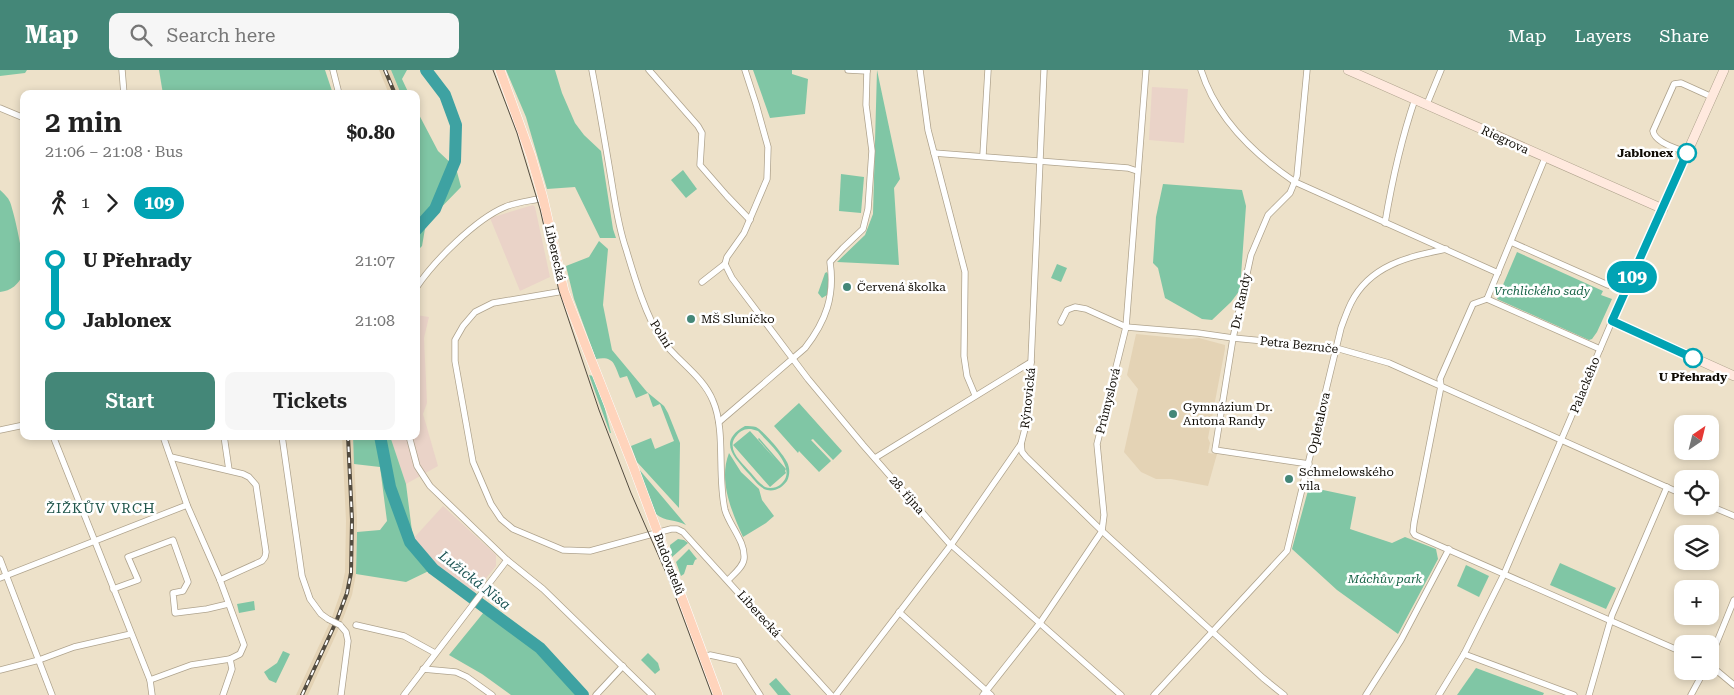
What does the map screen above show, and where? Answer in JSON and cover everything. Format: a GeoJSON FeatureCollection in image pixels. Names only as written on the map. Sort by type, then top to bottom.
{"type":"FeatureCollection","features":[{"type":"Feature","properties":{"kind":"main road","name":"Liberecká"},"geometry":{"type":"LineString","coordinates":[[500,70],[531,156],[543,198],[564,291],[619,434]]}},
{"type":"Feature","properties":{"kind":"main road","name":"Budovatelů"},"geometry":{"type":"LineString","coordinates":[[619,434],[718,695]]}},
{"type":"Feature","properties":{"kind":"street"},"geometry":{"type":"LineString","coordinates":[[122,70],[124,90]]}},
{"type":"Feature","properties":{"kind":"street"},"geometry":{"type":"LineString","coordinates":[[333,70],[338,90]]}},
{"type":"Feature","properties":{"kind":"street","name":"Polní"},"geometry":{"type":"LineString","coordinates":[[592,70],[612,183],[626,248],[641,293],[662,340],[704,386],[712,399],[719,422],[721,477],[726,511],[740,543],[744,559],[741,566],[728,580]]}},
{"type":"Feature","properties":{"kind":"street"},"geometry":{"type":"LineString","coordinates":[[649,70],[702,133],[700,166],[750,220]]}},
{"type":"Feature","properties":{"kind":"street"},"geometry":{"type":"LineString","coordinates":[[702,282],[725,264],[744,233],[767,179],[768,147],[745,70]]}},
{"type":"Feature","properties":{"kind":"street"},"geometry":{"type":"LineString","coordinates":[[719,422],[804,348],[815,334],[822,323],[830,294],[832,276],[830,262],[863,230],[868,209],[872,151],[866,105],[867,70],[848,70]]}},
{"type":"Feature","properties":{"kind":"street"},"geometry":{"type":"LineString","coordinates":[[920,70],[928,130],[965,272],[964,356],[967,376],[975,395]]}},
{"type":"Feature","properties":{"kind":"street"},"geometry":{"type":"LineString","coordinates":[[983,155],[988,70]]}},
{"type":"Feature","properties":{"kind":"street","name":"Rýnovická"},"geometry":{"type":"LineString","coordinates":[[836,695],[951,545],[1021,444],[1027,421],[1031,362],[1044,70]]}},
{"type":"Feature","properties":{"kind":"street","name":"Průmyslová"},"geometry":{"type":"LineString","coordinates":[[1102,531],[1104,515],[1097,444],[1112,374],[1126,328],[1146,70]]}},
{"type":"Feature","properties":{"kind":"street"},"geometry":{"type":"LineString","coordinates":[[1201,70],[1220,109],[1242,138],[1261,157],[1295,182],[1498,273]]}},
{"type":"Feature","properties":{"kind":"street","name":"Dr. Randy"},"geometry":{"type":"LineString","coordinates":[[1307,70],[1295,182],[1290,193],[1268,215],[1251,255],[1233,338],[1215,450],[1309,464]]}},
{"type":"Feature","properties":{"kind":"street","name":"Riegrova"},"geometry":{"type":"LineString","coordinates":[[1348,70],[1662,209]]}},
{"type":"Feature","properties":{"kind":"street"},"geometry":{"type":"LineString","coordinates":[[1427,104],[1442,70]]}},
{"type":"Feature","properties":{"kind":"street","name":"Palackého"},"geometry":{"type":"LineString","coordinates":[[1439,695],[1464,654],[1504,574],[1612,321],[1724,70]]}},
{"type":"Feature","properties":{"kind":"street"},"geometry":{"type":"LineString","coordinates":[[1687,153],[1659,140],[1653,135],[1652,131],[1674,84],[1681,83],[1712,97]]}},
{"type":"Feature","properties":{"kind":"street"},"geometry":{"type":"LineString","coordinates":[[1385,223],[1391,182],[1414,100]]}},
{"type":"Feature","properties":{"kind":"street"},"geometry":{"type":"LineString","coordinates":[[0,108],[20,116]]}},
{"type":"Feature","properties":{"kind":"street"},"geometry":{"type":"LineString","coordinates":[[934,153],[983,155],[1128,168],[1137,171]]}},
{"type":"Feature","properties":{"kind":"street"},"geometry":{"type":"LineString","coordinates":[[1487,299],[1545,158]]}},
{"type":"Feature","properties":{"kind":"street"},"geometry":{"type":"LineString","coordinates":[[420,283],[434,266],[480,220],[507,206],[543,198]]}},
{"type":"Feature","properties":{"kind":"street"},"geometry":{"type":"LineString","coordinates":[[1511,242],[1608,285]]}},
{"type":"Feature","properties":{"kind":"street","name":"Opletalova"},"geometry":{"type":"LineString","coordinates":[[1154,695],[1287,551],[1341,328],[1351,303],[1360,288],[1371,276],[1392,263],[1415,255],[1446,249]]}},
{"type":"Feature","properties":{"kind":"street","name":"28. října"},"geometry":{"type":"LineString","coordinates":[[725,264],[732,278],[792,358],[875,458],[951,545],[1121,695]]}},
{"type":"Feature","properties":{"kind":"street","name":"Liberecká"},"geometry":{"type":"LineString","coordinates":[[564,291],[493,303],[475,312],[463,326],[455,340],[455,361],[473,462],[491,504],[501,519],[513,529],[563,550],[590,551],[671,529],[683,532],[831,695]]}},
{"type":"Feature","properties":{"kind":"street"},"geometry":{"type":"LineString","coordinates":[[1600,349],[1487,299],[1473,304],[1440,379],[1441,386],[1413,529],[1415,535],[1674,648]]}},
{"type":"Feature","properties":{"kind":"street","name":"Petra Bezruče"},"geometry":{"type":"LineString","coordinates":[[1061,322],[1067,310],[1075,307],[1086,308],[1126,328],[1198,333],[1336,348],[1389,363],[1674,490]]}},
{"type":"Feature","properties":{"kind":"street"},"geometry":{"type":"LineString","coordinates":[[1612,321],[1734,376]]}},
{"type":"Feature","properties":{"kind":"street"},"geometry":{"type":"LineString","coordinates":[[804,348],[810,334],[822,323]]}},
{"type":"Feature","properties":{"kind":"street"},"geometry":{"type":"LineString","coordinates":[[875,458],[1031,362]]}},
{"type":"Feature","properties":{"kind":"street"},"geometry":{"type":"LineString","coordinates":[[0,430],[20,426]]}},
{"type":"Feature","properties":{"kind":"street"},"geometry":{"type":"LineString","coordinates":[[55,440],[150,680],[152,695]]}},
{"type":"Feature","properties":{"kind":"street"},"geometry":{"type":"LineString","coordinates":[[150,680],[192,665],[230,659],[240,654],[244,645],[164,440]]}},
{"type":"Feature","properties":{"kind":"street"},"geometry":{"type":"LineString","coordinates":[[225,440],[229,470]]}},
{"type":"Feature","properties":{"kind":"street"},"geometry":{"type":"LineString","coordinates":[[283,440],[302,576],[310,599],[321,614],[340,625],[346,632],[348,641],[341,695]]}},
{"type":"Feature","properties":{"kind":"street"},"geometry":{"type":"LineString","coordinates":[[410,440],[417,466],[430,486],[507,560],[543,589],[652,695]]}},
{"type":"Feature","properties":{"kind":"street"},"geometry":{"type":"LineString","coordinates":[[1021,444],[1022,452],[1026,457],[1102,531],[1277,693],[1284,695]]}},
{"type":"Feature","properties":{"kind":"street"},"geometry":{"type":"LineString","coordinates":[[170,457],[229,470],[249,477],[256,485],[266,552],[265,557],[262,561],[220,580]]}},
{"type":"Feature","properties":{"kind":"street"},"geometry":{"type":"LineString","coordinates":[[1589,695],[1610,620],[1667,487]]}},
{"type":"Feature","properties":{"kind":"street"},"geometry":{"type":"LineString","coordinates":[[0,578],[188,505]]}},
{"type":"Feature","properties":{"kind":"street"},"geometry":{"type":"LineString","coordinates":[[1719,510],[1734,516]]}},
{"type":"Feature","properties":{"kind":"street"},"geometry":{"type":"LineString","coordinates":[[899,612],[987,694],[1040,623],[1102,531]]}},
{"type":"Feature","properties":{"kind":"street"},"geometry":{"type":"LineString","coordinates":[[113,589],[138,580],[128,557],[173,540],[188,582],[183,591],[173,594],[175,613],[228,604]]}},
{"type":"Feature","properties":{"kind":"street"},"geometry":{"type":"LineString","coordinates":[[1366,695],[1401,640],[1449,549]]}},
{"type":"Feature","properties":{"kind":"street"},"geometry":{"type":"LineString","coordinates":[[0,559],[52,695]]}},
{"type":"Feature","properties":{"kind":"street"},"geometry":{"type":"LineString","coordinates":[[404,695],[507,560]]}},
{"type":"Feature","properties":{"kind":"street"},"geometry":{"type":"LineString","coordinates":[[1719,637],[1734,600]]}},
{"type":"Feature","properties":{"kind":"street"},"geometry":{"type":"LineString","coordinates":[[356,625],[404,636],[435,653]]}},
{"type":"Feature","properties":{"kind":"street"},"geometry":{"type":"LineString","coordinates":[[0,670],[39,660],[74,647],[131,634]]}},
{"type":"Feature","properties":{"kind":"street"},"geometry":{"type":"LineString","coordinates":[[1464,654],[1574,695]]}},
{"type":"Feature","properties":{"kind":"street"},"geometry":{"type":"LineString","coordinates":[[704,656],[710,655],[738,662],[760,695]]}},
{"type":"Feature","properties":{"kind":"street"},"geometry":{"type":"LineString","coordinates":[[224,695],[232,669],[230,659]]}},
{"type":"Feature","properties":{"kind":"street"},"geometry":{"type":"LineString","coordinates":[[596,695],[623,666]]}},
{"type":"Feature","properties":{"kind":"street"},"geometry":{"type":"LineString","coordinates":[[424,669],[456,672],[467,677],[492,695]]}},
{"type":"Feature","properties":{"kind":"street"},"geometry":{"type":"LineString","coordinates":[[1719,672],[1734,685]]}},
{"type":"Feature","properties":{"kind":"street"},"geometry":{"type":"LineString","coordinates":[[1691,695],[1699,680]]}},
{"type":"Feature","properties":{"kind":"shaded area"},"geometry":{"type":"Polygon","coordinates":[[[379,70],[391,70],[399,90],[387,90],[379,70]]]}},
{"type":"Feature","properties":{"kind":"shaded area"},"geometry":{"type":"Polygon","coordinates":[[[1152,87],[1188,89],[1184,143],[1149,140],[1152,87]]]}},
{"type":"Feature","properties":{"kind":"shaded area"},"geometry":{"type":"Polygon","coordinates":[[[533,205],[550,277],[520,291],[490,218],[533,205]]]}},
{"type":"Feature","properties":{"kind":"shaded area"},"geometry":{"type":"Polygon","coordinates":[[[420,316],[429,317],[424,338],[427,403],[423,414],[438,466],[406,484],[391,440],[420,440],[420,316]]]}},
{"type":"Feature","properties":{"kind":"shaded area","name":"Gymnázium Dr. Antona Randy"},"geometry":{"type":"Polygon","coordinates":[[[1136,334],[1187,339],[1199,338],[1225,345],[1208,438],[1210,443],[1208,453],[1217,454],[1208,486],[1171,479],[1156,479],[1141,472],[1124,452],[1138,389],[1127,375],[1136,334]]]}},
{"type":"Feature","properties":{"kind":"shaded area"},"geometry":{"type":"Polygon","coordinates":[[[342,440],[353,440],[357,520],[356,574],[352,595],[341,624],[308,695],[296,695],[331,620],[341,591],[345,572],[346,521],[342,440]]]}},
{"type":"Feature","properties":{"kind":"shaded area"},"geometry":{"type":"Polygon","coordinates":[[[443,506],[496,555],[496,566],[474,593],[437,567],[413,539],[443,506]]]}},
{"type":"Feature","properties":{"kind":"green space"},"geometry":{"type":"Polygon","coordinates":[[[0,70],[27,70],[25,73],[0,76],[0,70]]]}},
{"type":"Feature","properties":{"kind":"green space"},"geometry":{"type":"Polygon","coordinates":[[[159,70],[325,70],[332,90],[162,90],[159,70]]]}},
{"type":"Feature","properties":{"kind":"green space"},"geometry":{"type":"Polygon","coordinates":[[[391,70],[407,70],[402,79],[407,90],[399,90],[391,70]]]}},
{"type":"Feature","properties":{"kind":"green space"},"geometry":{"type":"Polygon","coordinates":[[[506,70],[555,70],[562,93],[575,123],[584,135],[601,151],[616,238],[600,238],[575,187],[547,189],[526,117],[506,70]]]}},
{"type":"Feature","properties":{"kind":"green space"},"geometry":{"type":"Polygon","coordinates":[[[753,70],[792,70],[792,74],[808,79],[805,114],[770,118],[753,70]]]}},
{"type":"Feature","properties":{"kind":"green space"},"geometry":{"type":"Polygon","coordinates":[[[877,70],[900,179],[894,188],[899,265],[837,262],[865,235],[873,214],[877,70]]]}},
{"type":"Feature","properties":{"kind":"green space"},"geometry":{"type":"Polygon","coordinates":[[[420,117],[438,151],[456,168],[461,187],[426,223],[420,248],[420,117]]]}},
{"type":"Feature","properties":{"kind":"green space"},"geometry":{"type":"Polygon","coordinates":[[[683,170],[697,189],[686,198],[671,180],[683,170]]]}},
{"type":"Feature","properties":{"kind":"green space"},"geometry":{"type":"Polygon","coordinates":[[[841,174],[864,177],[861,213],[839,211],[841,174]]]}},
{"type":"Feature","properties":{"kind":"green space"},"geometry":{"type":"Polygon","coordinates":[[[1163,184],[1242,190],[1246,206],[1240,290],[1231,302],[1212,320],[1202,319],[1165,298],[1158,268],[1153,263],[1156,217],[1163,184]]]}},
{"type":"Feature","properties":{"kind":"green space"},"geometry":{"type":"Polygon","coordinates":[[[0,190],[10,202],[19,238],[20,279],[11,289],[0,292],[0,190]]]}},
{"type":"Feature","properties":{"kind":"green space"},"geometry":{"type":"Polygon","coordinates":[[[599,241],[608,249],[603,305],[612,350],[647,392],[664,406],[680,443],[679,508],[637,462],[631,446],[651,438],[655,449],[674,441],[660,404],[653,407],[648,393],[636,398],[627,376],[620,378],[615,365],[610,360],[596,359],[574,299],[566,266],[589,257],[599,241]]]}},
{"type":"Feature","properties":{"kind":"green space","name":"Vrchlického sady"},"geometry":{"type":"Polygon","coordinates":[[[1517,252],[1603,291],[1601,295],[1612,299],[1592,339],[1589,340],[1497,299],[1517,252]]]}},
{"type":"Feature","properties":{"kind":"green space"},"geometry":{"type":"Polygon","coordinates":[[[1057,264],[1067,268],[1061,282],[1051,278],[1057,264]]]}},
{"type":"Feature","properties":{"kind":"green space"},"geometry":{"type":"Polygon","coordinates":[[[827,272],[829,280],[827,295],[822,298],[818,293],[827,272]]]}},
{"type":"Feature","properties":{"kind":"green space"},"geometry":{"type":"Polygon","coordinates":[[[589,375],[593,376],[604,405],[611,433],[610,433],[589,375]]]}},
{"type":"Feature","properties":{"kind":"green space"},"geometry":{"type":"Polygon","coordinates":[[[799,403],[842,451],[833,460],[813,439],[811,440],[831,461],[819,472],[799,451],[798,453],[774,426],[799,403]]]}},
{"type":"Feature","properties":{"kind":"green space"},"geometry":{"type":"Polygon","coordinates":[[[745,426],[756,427],[773,443],[789,467],[789,476],[783,485],[773,490],[764,489],[742,466],[733,454],[730,443],[732,437],[745,426]],[[749,429],[740,432],[734,440],[734,451],[736,456],[761,484],[767,488],[775,487],[780,485],[785,479],[787,472],[785,464],[758,431],[749,429]]]}},
{"type":"Feature","properties":{"kind":"green space"},"geometry":{"type":"Polygon","coordinates":[[[750,431],[776,460],[759,438],[786,469],[786,473],[770,487],[733,445],[750,431]]]}},
{"type":"Feature","properties":{"kind":"green space"},"geometry":{"type":"Polygon","coordinates":[[[353,440],[391,440],[406,484],[413,539],[437,567],[406,582],[356,574],[357,532],[380,530],[387,521],[380,467],[354,464],[353,440]]]}},
{"type":"Feature","properties":{"kind":"green space"},"geometry":{"type":"Polygon","coordinates":[[[729,453],[741,472],[759,489],[762,500],[774,516],[743,537],[731,507],[726,485],[725,474],[729,453]]]}},
{"type":"Feature","properties":{"kind":"green space"},"geometry":{"type":"Polygon","coordinates":[[[638,468],[686,525],[659,517],[656,514],[638,468]]]}},
{"type":"Feature","properties":{"kind":"green space","name":"Máchův park"},"geometry":{"type":"Polygon","coordinates":[[[1309,487],[1356,497],[1350,529],[1392,543],[1405,537],[1436,549],[1438,559],[1398,634],[1337,590],[1292,549],[1309,487]]]}},
{"type":"Feature","properties":{"kind":"green space"},"geometry":{"type":"Polygon","coordinates":[[[678,539],[688,543],[671,558],[670,545],[678,539]]]}},
{"type":"Feature","properties":{"kind":"green space"},"geometry":{"type":"Polygon","coordinates":[[[689,549],[697,559],[693,565],[687,565],[684,574],[681,576],[676,562],[689,549]]]}},
{"type":"Feature","properties":{"kind":"green space"},"geometry":{"type":"Polygon","coordinates":[[[1560,563],[1616,588],[1606,609],[1550,585],[1560,563]]]}},
{"type":"Feature","properties":{"kind":"green space"},"geometry":{"type":"Polygon","coordinates":[[[1466,565],[1489,576],[1479,597],[1457,586],[1466,565]]]}},
{"type":"Feature","properties":{"kind":"green space"},"geometry":{"type":"Polygon","coordinates":[[[254,601],[255,610],[239,613],[237,604],[254,601]]]}},
{"type":"Feature","properties":{"kind":"green space"},"geometry":{"type":"Polygon","coordinates":[[[484,612],[546,659],[576,695],[511,695],[482,674],[449,655],[484,612]]]}},
{"type":"Feature","properties":{"kind":"green space"},"geometry":{"type":"Polygon","coordinates":[[[283,651],[290,654],[276,683],[269,680],[264,672],[277,663],[283,651]]]}},
{"type":"Feature","properties":{"kind":"green space"},"geometry":{"type":"Polygon","coordinates":[[[648,653],[658,663],[660,670],[655,674],[641,660],[648,653]]]}},
{"type":"Feature","properties":{"kind":"green space"},"geometry":{"type":"Polygon","coordinates":[[[1476,668],[1544,693],[1543,695],[1457,695],[1476,668]]]}},
{"type":"Feature","properties":{"kind":"green space"},"geometry":{"type":"Polygon","coordinates":[[[776,678],[791,695],[778,695],[769,684],[776,678]]]}},
{"type":"Feature","properties":{"kind":"waterway","name":"Lužická Nisa"},"geometry":{"type":"LineString","coordinates":[[420,226],[435,209],[455,161],[456,125],[445,95],[426,70]]}},
{"type":"Feature","properties":{"kind":"waterway","name":"Lužická Nisa"},"geometry":{"type":"LineString","coordinates":[[381,440],[390,487],[410,542],[433,569],[540,648],[583,695]]}},
{"type":"Feature","properties":{"kind":"tram line"},"geometry":{"type":"LineString","coordinates":[[493,70],[517,133],[540,209],[559,291],[599,410],[631,493],[670,582],[712,695]]}},
{"type":"Feature","properties":{"kind":"railway"},"geometry":{"type":"LineString","coordinates":[[385,70],[393,90]]}},
{"type":"Feature","properties":{"kind":"railway"},"geometry":{"type":"LineString","coordinates":[[302,695],[336,622],[347,593],[351,573],[352,520],[348,440]]}},
{"type":"Feature","properties":{"kind":"bus line","name":"109"},"geometry":{"type":"LineString","coordinates":[[1687,153],[1612,321],[1693,358]]}},
{"type":"Feature","properties":{"kind":"place","name":"Jablonex"},"geometry":{"type":"Point","coordinates":[1687,153]}},
{"type":"Feature","properties":{"kind":"place","name":"Červená školka"},"geometry":{"type":"Point","coordinates":[847,287]}},
{"type":"Feature","properties":{"kind":"place","name":"MŠ Sluníčko"},"geometry":{"type":"Point","coordinates":[691,319]}},
{"type":"Feature","properties":{"kind":"place","name":"U Přehrady"},"geometry":{"type":"Point","coordinates":[1693,358]}},
{"type":"Feature","properties":{"kind":"place","name":"Gymnázium Dr. Antona Randy"},"geometry":{"type":"Point","coordinates":[1173,414]}},
{"type":"Feature","properties":{"kind":"place","name":"Schmelowského vila"},"geometry":{"type":"Point","coordinates":[1289,479]}},
{"type":"Feature","properties":{"kind":"district","name":"ŽIŽKŮV VRCH"},"geometry":{"type":"Point","coordinates":[101,508]}}]}
